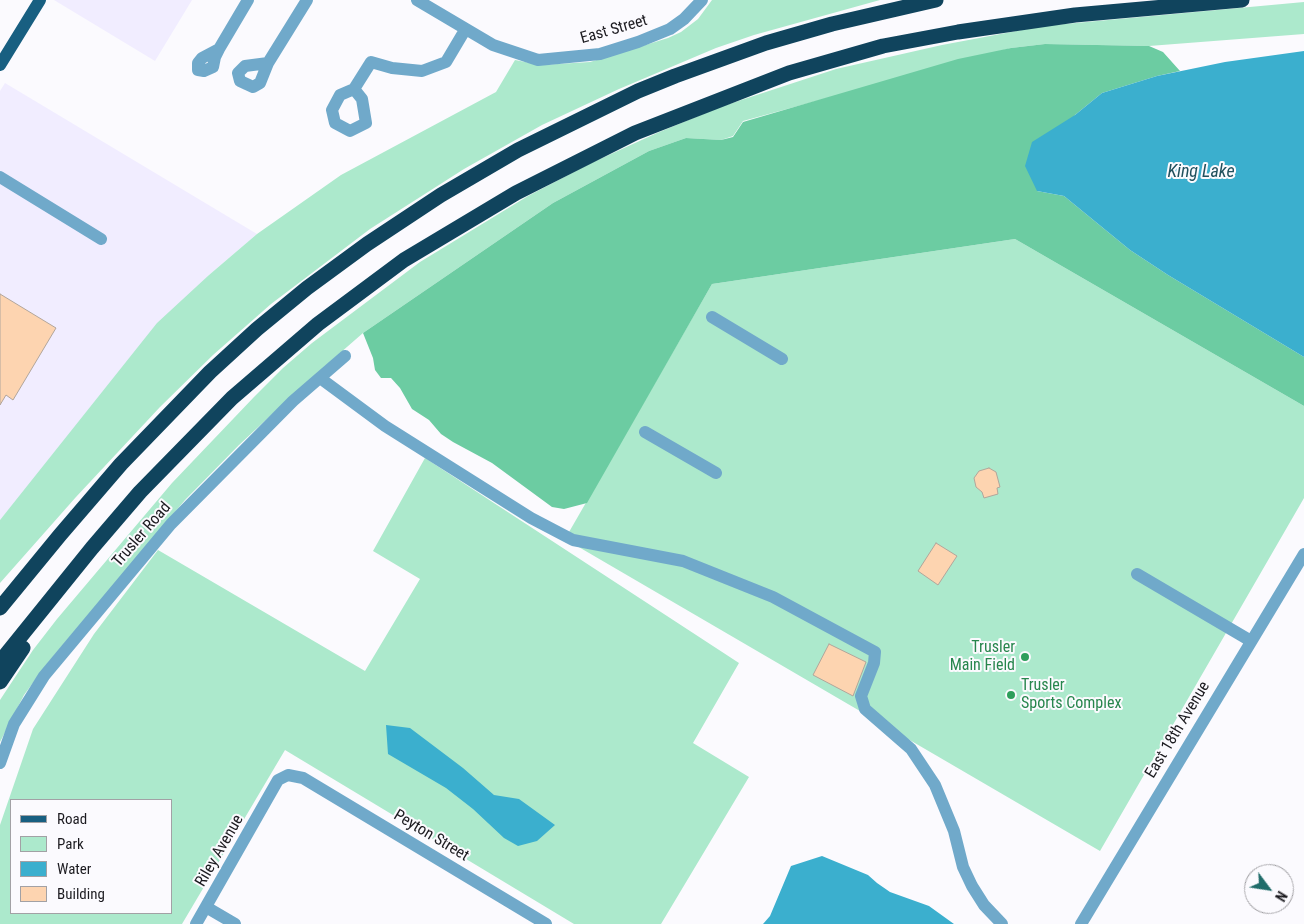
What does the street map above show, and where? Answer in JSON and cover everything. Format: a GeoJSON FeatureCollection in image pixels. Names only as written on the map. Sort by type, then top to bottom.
{"type":"FeatureCollection","features":[{"type":"Feature","properties":{"kind":"highway"},"geometry":{"type":"LineString","coordinates":[[0,608],[121,464],[210,372],[307,288],[367,244],[441,195],[558,129],[638,91],[676,76],[785,38],[832,24],[936,0]]}},
{"type":"Feature","properties":{"kind":"highway"},"geometry":{"type":"LineString","coordinates":[[0,662],[140,492],[232,398],[318,324],[404,260],[516,193],[635,133],[789,73],[883,46],[958,32],[1075,15],[1242,0]]}},
{"type":"Feature","properties":{"kind":"highway"},"geometry":{"type":"LineString","coordinates":[[0,597],[60,535]]}},
{"type":"Feature","properties":{"kind":"highway"},"geometry":{"type":"LineString","coordinates":[[0,682],[92,548]]}},
{"type":"Feature","properties":{"kind":"main road"},"geometry":{"type":"LineString","coordinates":[[0,65],[40,0]]}},
{"type":"Feature","properties":{"kind":"street"},"geometry":{"type":"LineString","coordinates":[[219,49],[248,0]]}},
{"type":"Feature","properties":{"kind":"street"},"geometry":{"type":"LineString","coordinates":[[268,63],[306,0]]}},
{"type":"Feature","properties":{"kind":"street","name":"East Street"},"geometry":{"type":"LineString","coordinates":[[417,0],[493,45],[538,60],[600,54],[638,42],[670,29],[684,20],[702,0]]}},
{"type":"Feature","properties":{"kind":"street"},"geometry":{"type":"LineString","coordinates":[[354,89],[371,62],[392,68],[422,70],[446,62],[466,30]]}},
{"type":"Feature","properties":{"kind":"street"},"geometry":{"type":"LineString","coordinates":[[0,177],[101,239]]}},
{"type":"Feature","properties":{"kind":"street"},"geometry":{"type":"LineString","coordinates":[[712,317],[782,359]]}},
{"type":"Feature","properties":{"kind":"street","name":"Trusler Road"},"geometry":{"type":"LineString","coordinates":[[0,763],[14,724],[44,676],[171,524],[292,401],[345,356]]}},
{"type":"Feature","properties":{"kind":"street"},"geometry":{"type":"LineString","coordinates":[[320,378],[385,426],[531,518],[573,540],[683,561],[773,597],[875,652],[874,663],[861,696],[864,709],[911,749],[935,785],[954,831],[964,867],[972,886],[984,905],[1002,924]]}},
{"type":"Feature","properties":{"kind":"street"},"geometry":{"type":"LineString","coordinates":[[645,432],[716,473]]}},
{"type":"Feature","properties":{"kind":"street","name":"East 18th Avenue"},"geometry":{"type":"LineString","coordinates":[[1082,924],[1304,554]]}},
{"type":"Feature","properties":{"kind":"street"},"geometry":{"type":"LineString","coordinates":[[1137,574],[1251,641]]}},
{"type":"Feature","properties":{"kind":"street","name":"Riley Avenue"},"geometry":{"type":"LineString","coordinates":[[196,924],[278,780],[288,775],[299,777]]}},
{"type":"Feature","properties":{"kind":"street","name":"Peyton Street"},"geometry":{"type":"LineString","coordinates":[[299,777],[546,924]]}},
{"type":"Feature","properties":{"kind":"street"},"geometry":{"type":"LineString","coordinates":[[206,907],[235,924]]}},
{"type":"Feature","properties":{"kind":"shaded area"},"geometry":{"type":"Polygon","coordinates":[[[54,0],[192,0],[155,61],[54,0]]]}},
{"type":"Feature","properties":{"kind":"shaded area"},"geometry":{"type":"Polygon","coordinates":[[[5,83],[257,234],[209,275],[0,520],[0,91],[5,83]]]}},
{"type":"Feature","properties":{"kind":"green space"},"geometry":{"type":"Polygon","coordinates":[[[712,0],[880,0],[754,35],[716,48],[619,89],[542,125],[464,169],[370,229],[271,304],[213,355],[160,407],[76,497],[0,583],[0,520],[157,323],[257,234],[341,175],[496,92],[515,60],[541,65],[590,62],[668,38],[681,32],[698,19],[712,0]]]}},
{"type":"Feature","properties":{"kind":"green space"},"geometry":{"type":"Polygon","coordinates":[[[1304,2],[1304,34],[1149,46],[1045,44],[1011,48],[743,121],[733,136],[721,140],[686,138],[649,151],[553,203],[363,333],[239,445],[185,500],[46,665],[24,695],[0,742],[0,700],[33,650],[172,483],[254,397],[312,343],[420,262],[528,196],[589,164],[720,107],[836,69],[942,45],[1043,26],[1304,2]]]}},
{"type":"Feature","properties":{"kind":"green space"},"geometry":{"type":"Polygon","coordinates":[[[1045,44],[1149,46],[1163,52],[1180,71],[1102,93],[1075,115],[1037,191],[1064,196],[1130,250],[1304,357],[1304,406],[1015,239],[712,284],[587,503],[564,509],[552,507],[492,463],[441,434],[429,420],[412,409],[400,388],[391,378],[381,378],[375,370],[373,358],[363,333],[553,203],[649,151],[686,138],[721,140],[733,137],[743,122],[958,59],[1011,48],[1045,44]]]}},
{"type":"Feature","properties":{"kind":"green space","name":"Trusler Sports Complex"},"geometry":{"type":"Polygon","coordinates":[[[1015,239],[1304,406],[1304,498],[1100,851],[565,539],[712,284],[1015,239]]]}},
{"type":"Feature","properties":{"kind":"green space"},"geometry":{"type":"Polygon","coordinates":[[[425,458],[739,663],[693,743],[749,777],[661,924],[574,924],[285,750],[182,924],[0,924],[0,825],[33,729],[94,634],[158,550],[365,671],[420,579],[373,551],[425,458]]]}},
{"type":"Feature","properties":{"kind":"water","name":"King Lake"},"geometry":{"type":"Polygon","coordinates":[[[1304,51],[1304,357],[1130,250],[1064,196],[1037,191],[1025,166],[1032,142],[1075,115],[1102,93],[1157,76],[1225,62],[1304,51]]]}},
{"type":"Feature","properties":{"kind":"water"},"geometry":{"type":"Polygon","coordinates":[[[386,725],[410,728],[463,768],[494,795],[519,799],[555,825],[537,841],[518,846],[504,838],[473,809],[446,788],[388,754],[386,725]]]}},
{"type":"Feature","properties":{"kind":"water"},"geometry":{"type":"Polygon","coordinates":[[[822,856],[868,875],[890,892],[929,906],[954,924],[763,924],[770,916],[791,866],[822,856]]]}},
{"type":"Feature","properties":{"kind":"building"},"geometry":{"type":"Polygon","coordinates":[[[0,294],[56,328],[13,400],[6,395],[0,405],[0,294]]]}},
{"type":"Feature","properties":{"kind":"building"},"geometry":{"type":"Polygon","coordinates":[[[989,468],[996,472],[1000,487],[997,488],[998,494],[984,498],[982,492],[976,487],[974,478],[979,471],[989,468]]]}},
{"type":"Feature","properties":{"kind":"building"},"geometry":{"type":"Polygon","coordinates":[[[936,543],[957,556],[938,585],[918,571],[936,543]]]}},
{"type":"Feature","properties":{"kind":"building"},"geometry":{"type":"Polygon","coordinates":[[[829,644],[866,662],[853,696],[813,675],[829,644]]]}},
{"type":"Feature","properties":{"kind":"place","name":"Trusler Main Field"},"geometry":{"type":"Point","coordinates":[1025,657]}},
{"type":"Feature","properties":{"kind":"place","name":"Trusler Sports Complex"},"geometry":{"type":"Point","coordinates":[1011,695]}}]}
